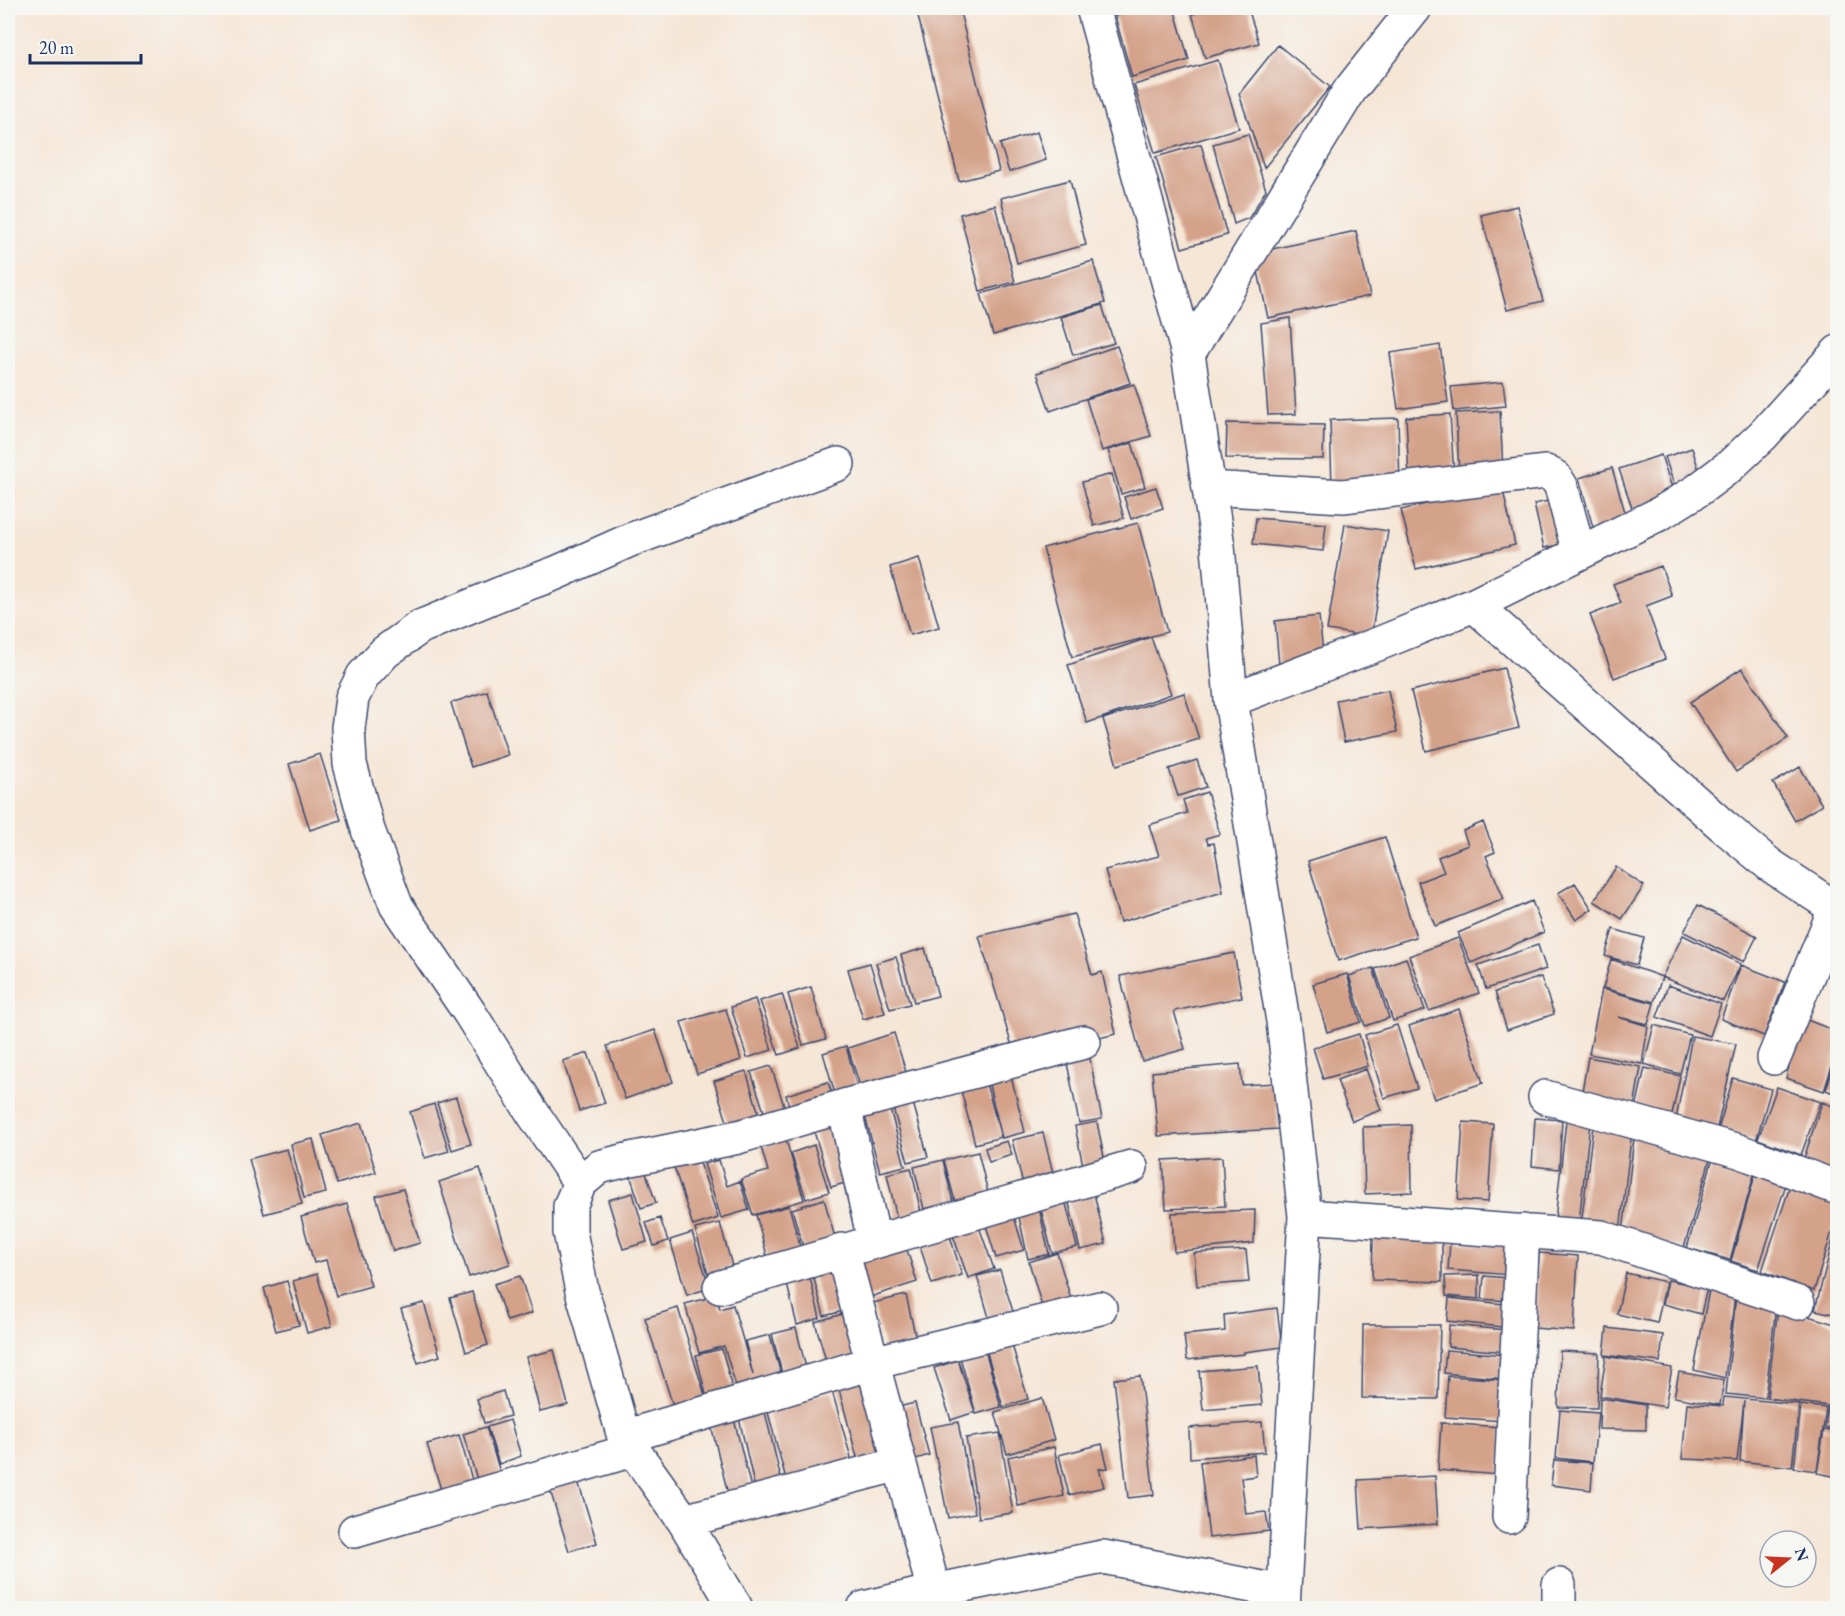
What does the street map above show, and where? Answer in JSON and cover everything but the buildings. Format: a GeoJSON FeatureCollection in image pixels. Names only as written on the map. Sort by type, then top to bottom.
{"type":"FeatureCollection","features":[{"type":"Feature","properties":{"kind":"street"},"geometry":{"type":"LineString","coordinates":[[864,1608],[934,1591],[1104,1557],[1283,1600],[1305,1216],[1282,1021],[1231,700],[1218,546],[1188,354],[1093,8]]}},
{"type":"Feature","properties":{"kind":"street"},"geometry":{"type":"LineString","coordinates":[[1188,354],[1350,90],[1415,8]]}},
{"type":"Feature","properties":{"kind":"street"},"geometry":{"type":"LineString","coordinates":[[1231,700],[1474,605],[1661,513],[1698,490],[1730,466],[1763,435],[1838,352]]}},
{"type":"Feature","properties":{"kind":"street"},"geometry":{"type":"LineString","coordinates":[[580,1183],[531,1112],[469,1012],[396,905],[368,831],[350,764],[348,728],[352,698],[363,676],[385,652],[420,627],[556,573],[630,540],[838,464]]}},
{"type":"Feature","properties":{"kind":"street"},"geometry":{"type":"LineString","coordinates":[[1209,488],[1343,496],[1546,472],[1555,477],[1561,486],[1579,553]]}},
{"type":"Feature","properties":{"kind":"street"},"geometry":{"type":"LineString","coordinates":[[1474,605],[1723,826],[1770,865],[1836,910],[1774,1058]]}},
{"type":"Feature","properties":{"kind":"street"},"geometry":{"type":"LineString","coordinates":[[736,1608],[684,1521],[628,1444],[582,1291],[570,1232],[570,1206],[580,1183],[599,1167],[738,1137],[844,1106],[1084,1042]]}},
{"type":"Feature","properties":{"kind":"street"},"geometry":{"type":"LineString","coordinates":[[1545,1097],[1739,1151],[1838,1188]]}},
{"type":"Feature","properties":{"kind":"street"},"geometry":{"type":"LineString","coordinates":[[844,1106],[874,1240]]}},
{"type":"Feature","properties":{"kind":"street"},"geometry":{"type":"LineString","coordinates":[[720,1287],[874,1240],[1131,1167]]}},
{"type":"Feature","properties":{"kind":"street"},"geometry":{"type":"LineString","coordinates":[[1305,1216],[1601,1237],[1798,1303]]}},
{"type":"Feature","properties":{"kind":"street"},"geometry":{"type":"LineString","coordinates":[[1509,1517],[1523,1231]]}},
{"type":"Feature","properties":{"kind":"street"},"geometry":{"type":"LineString","coordinates":[[842,1250],[934,1591]]}},
{"type":"Feature","properties":{"kind":"street"},"geometry":{"type":"LineString","coordinates":[[355,1531],[872,1363],[1100,1308]]}},
{"type":"Feature","properties":{"kind":"street"},"geometry":{"type":"LineString","coordinates":[[684,1521],[899,1464]]}}]}
